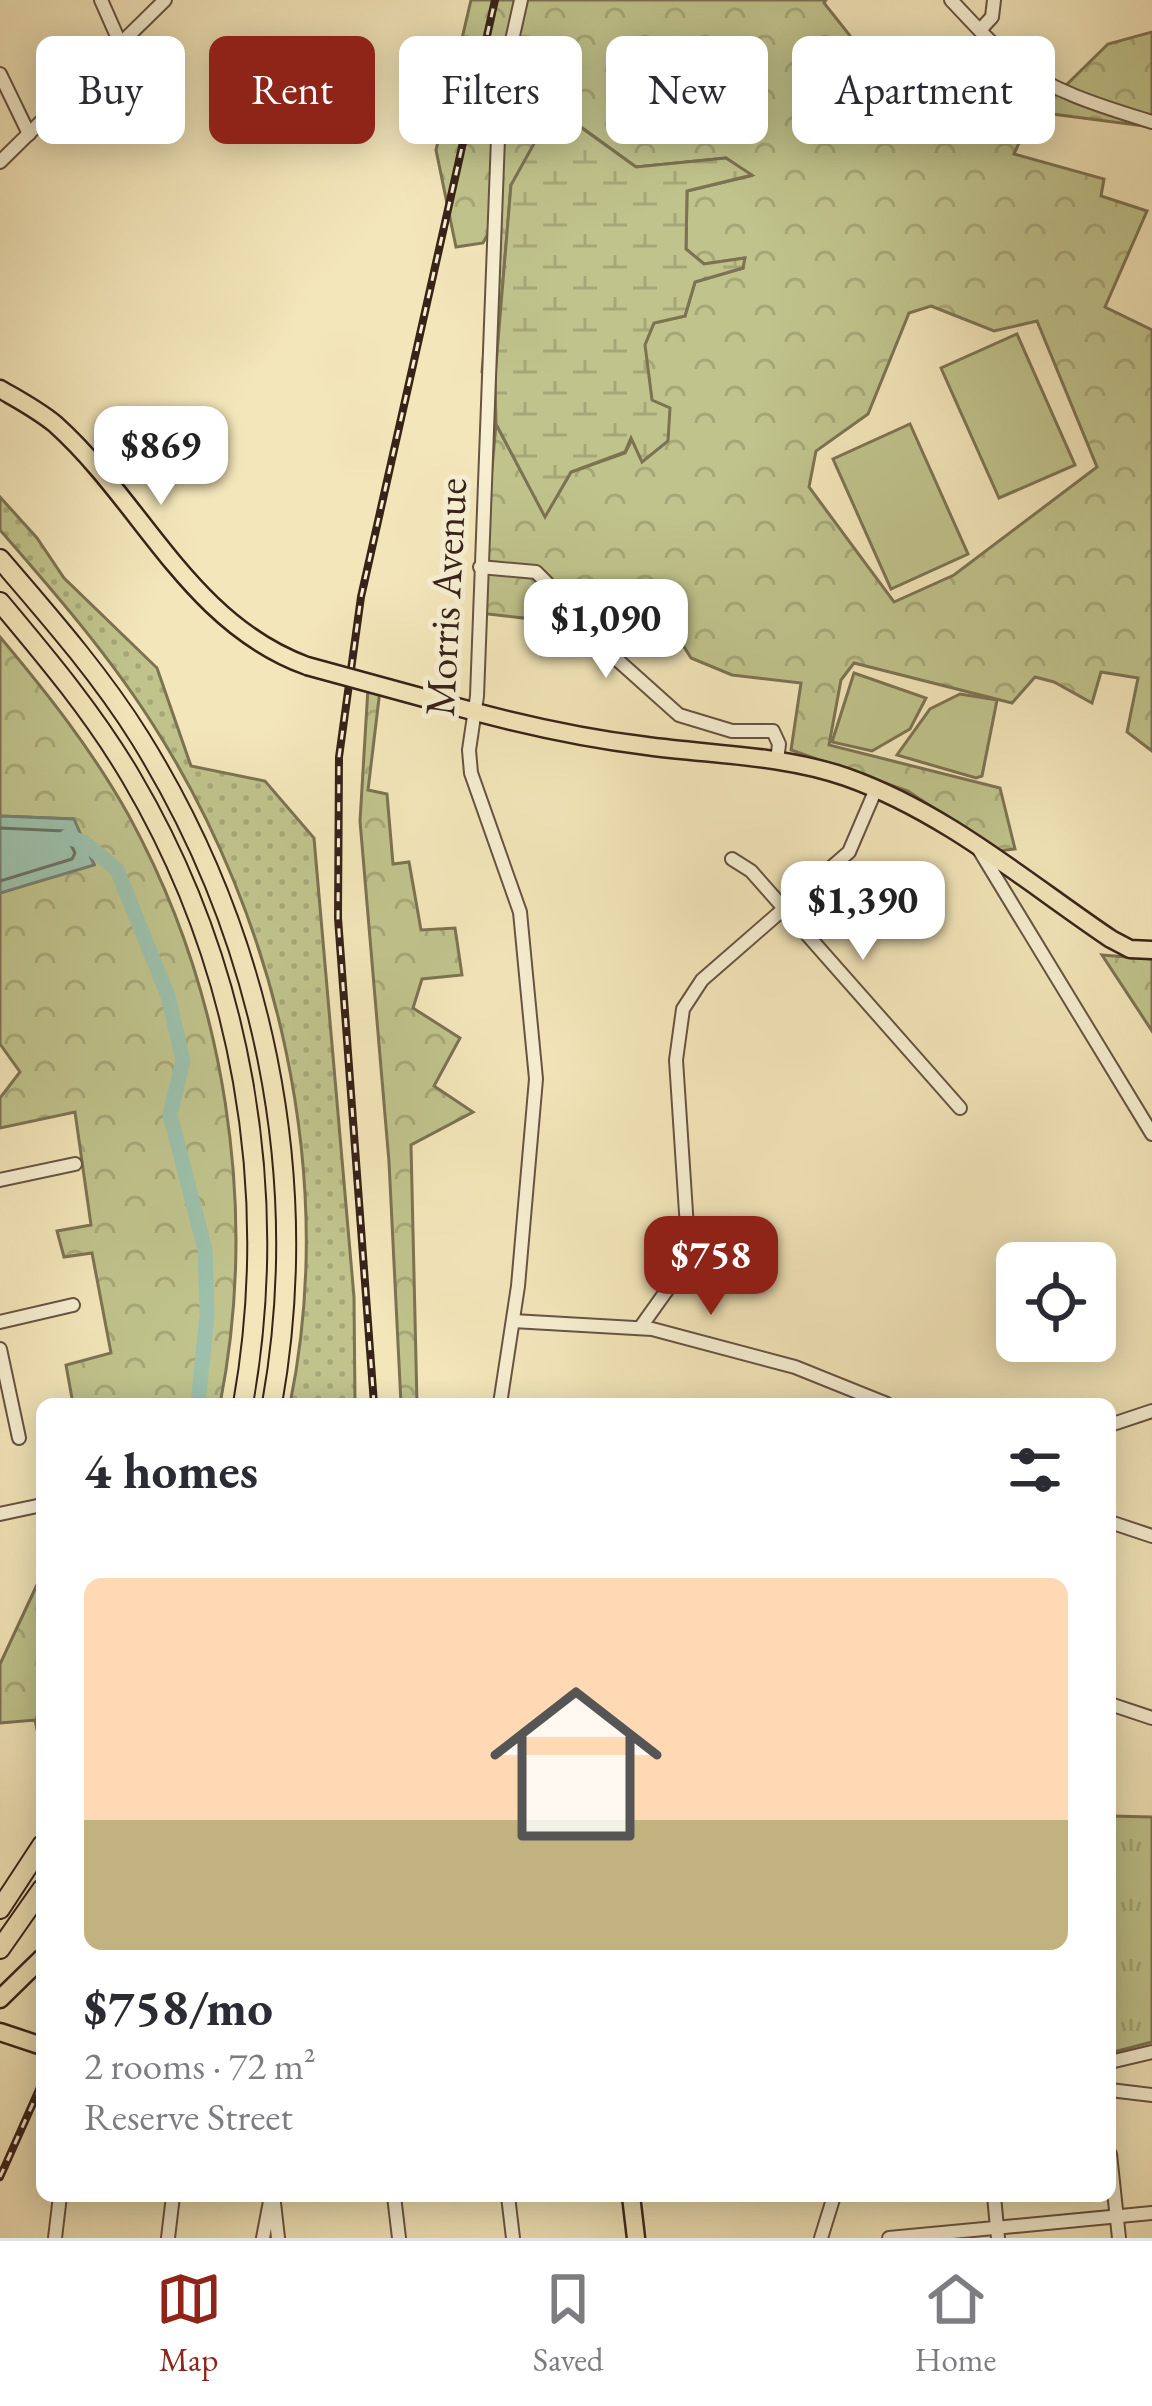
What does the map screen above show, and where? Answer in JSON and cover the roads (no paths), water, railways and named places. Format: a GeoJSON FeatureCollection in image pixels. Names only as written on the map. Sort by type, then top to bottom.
{"type":"FeatureCollection","features":[{"type":"Feature","properties":{"kind":"highway"},"geometry":{"type":"LineString","coordinates":[[0,559],[82,657],[139,736],[187,821],[226,910],[255,1003],[275,1099],[284,1196],[284,1293],[275,1398]]}},
{"type":"Feature","properties":{"kind":"highway"},"geometry":{"type":"LineString","coordinates":[[0,602],[59,674],[132,778],[182,877],[219,980],[247,1103],[256,1198],[256,1292],[244,1398]]}},
{"type":"Feature","properties":{"kind":"highway"},"geometry":{"type":"LineString","coordinates":[[0,1909],[36,1854]]}},
{"type":"Feature","properties":{"kind":"highway"},"geometry":{"type":"LineString","coordinates":[[0,1949],[36,1897]]}},
{"type":"Feature","properties":{"kind":"main road"},"geometry":{"type":"LineString","coordinates":[[0,389],[35,409],[68,438],[216,610],[267,650],[307,666],[475,712],[641,746],[817,768],[876,789],[976,845],[1111,940],[1130,949],[1152,950]]}},
{"type":"Feature","properties":{"kind":"main road"},"geometry":{"type":"LineString","coordinates":[[0,1999],[36,1964]]}},
{"type":"Feature","properties":{"kind":"main road"},"geometry":{"type":"LineString","coordinates":[[0,2032],[36,2044]]}},
{"type":"Feature","properties":{"kind":"main road"},"geometry":{"type":"LineString","coordinates":[[632,2202],[636,2238]]}},
{"type":"Feature","properties":{"kind":"street"},"geometry":{"type":"LineString","coordinates":[[101,0],[117,36]]}},
{"type":"Feature","properties":{"kind":"street"},"geometry":{"type":"LineString","coordinates":[[128,36],[165,0]]}},
{"type":"Feature","properties":{"kind":"street","name":"Morris Avenue"},"geometry":{"type":"LineString","coordinates":[[501,1398],[536,1079],[520,912],[471,773],[470,750],[498,138],[506,67],[521,0]]}},
{"type":"Feature","properties":{"kind":"street"},"geometry":{"type":"LineString","coordinates":[[951,0],[1033,74],[1085,100],[1152,122]]}},
{"type":"Feature","properties":{"kind":"street"},"geometry":{"type":"LineString","coordinates":[[980,30],[998,2]]}},
{"type":"Feature","properties":{"kind":"street"},"geometry":{"type":"LineString","coordinates":[[0,74],[29,134]]}},
{"type":"Feature","properties":{"kind":"street"},"geometry":{"type":"LineString","coordinates":[[0,162],[36,127]]}},
{"type":"Feature","properties":{"kind":"street"},"geometry":{"type":"LineString","coordinates":[[480,567],[536,572],[549,587],[557,627],[570,639],[612,655],[683,717],[732,731],[773,731],[779,744],[777,761]]}},
{"type":"Feature","properties":{"kind":"street"},"geometry":{"type":"LineString","coordinates":[[640,1328],[677,1276],[688,1243],[676,1060],[683,1009],[703,980],[848,851],[876,789]]}},
{"type":"Feature","properties":{"kind":"street"},"geometry":{"type":"LineString","coordinates":[[976,845],[1152,1134]]}},
{"type":"Feature","properties":{"kind":"street"},"geometry":{"type":"LineString","coordinates":[[731,860],[751,871],[960,1108]]}},
{"type":"Feature","properties":{"kind":"street"},"geometry":{"type":"LineString","coordinates":[[0,1180],[75,1165]]}},
{"type":"Feature","properties":{"kind":"street"},"geometry":{"type":"LineString","coordinates":[[0,1322],[73,1305]]}},
{"type":"Feature","properties":{"kind":"street"},"geometry":{"type":"LineString","coordinates":[[513,1321],[640,1328],[795,1367],[865,1398]]}},
{"type":"Feature","properties":{"kind":"street"},"geometry":{"type":"LineString","coordinates":[[0,1349],[19,1438]]}},
{"type":"Feature","properties":{"kind":"street"},"geometry":{"type":"LineString","coordinates":[[1116,1423],[1152,1411]]}},
{"type":"Feature","properties":{"kind":"street"},"geometry":{"type":"LineString","coordinates":[[0,1514],[36,1506]]}},
{"type":"Feature","properties":{"kind":"street"},"geometry":{"type":"LineString","coordinates":[[1116,1524],[1152,1536]]}},
{"type":"Feature","properties":{"kind":"street"},"geometry":{"type":"LineString","coordinates":[[1116,1706],[1152,1718]]}},
{"type":"Feature","properties":{"kind":"street"},"geometry":{"type":"LineString","coordinates":[[1116,2061],[1152,2052]]}},
{"type":"Feature","properties":{"kind":"street"},"geometry":{"type":"LineString","coordinates":[[1116,2091],[1152,2096]]}},
{"type":"Feature","properties":{"kind":"street"},"geometry":{"type":"LineString","coordinates":[[55,2238],[58,2202]]}},
{"type":"Feature","properties":{"kind":"street"},"geometry":{"type":"LineString","coordinates":[[168,2238],[172,2202]]}},
{"type":"Feature","properties":{"kind":"street"},"geometry":{"type":"LineString","coordinates":[[263,2238],[271,2202]]}},
{"type":"Feature","properties":{"kind":"street"},"geometry":{"type":"LineString","coordinates":[[273,2202],[278,2238]]}},
{"type":"Feature","properties":{"kind":"street"},"geometry":{"type":"LineString","coordinates":[[395,2202],[399,2238]]}},
{"type":"Feature","properties":{"kind":"street"},"geometry":{"type":"LineString","coordinates":[[509,2202],[512,2238]]}},
{"type":"Feature","properties":{"kind":"street"},"geometry":{"type":"LineString","coordinates":[[821,2238],[832,2202]]}},
{"type":"Feature","properties":{"kind":"street"},"geometry":{"type":"LineString","coordinates":[[994,2202],[997,2233]]}},
{"type":"Feature","properties":{"kind":"street"},"geometry":{"type":"LineString","coordinates":[[1115,2202],[1120,2238]]}},
{"type":"Feature","properties":{"kind":"street"},"geometry":{"type":"LineString","coordinates":[[889,2238],[997,2233],[1152,2213]]}},
{"type":"Feature","properties":{"kind":"water"},"geometry":{"type":"Polygon","coordinates":[[[0,816],[74,819],[94,865],[0,893],[0,816]]]}},
{"type":"Feature","properties":{"kind":"waterway"},"geometry":{"type":"LineString","coordinates":[[66,837],[84,842],[117,870],[168,996],[183,1061],[170,1114],[205,1250],[207,1315],[199,1398]]}},
{"type":"Feature","properties":{"kind":"railway"},"geometry":{"type":"LineString","coordinates":[[374,1398],[338,918],[339,757],[361,597],[495,0]]}},
{"type":"Feature","properties":{"kind":"railway"},"geometry":{"type":"LineString","coordinates":[[0,2177],[36,2096]]}}]}
